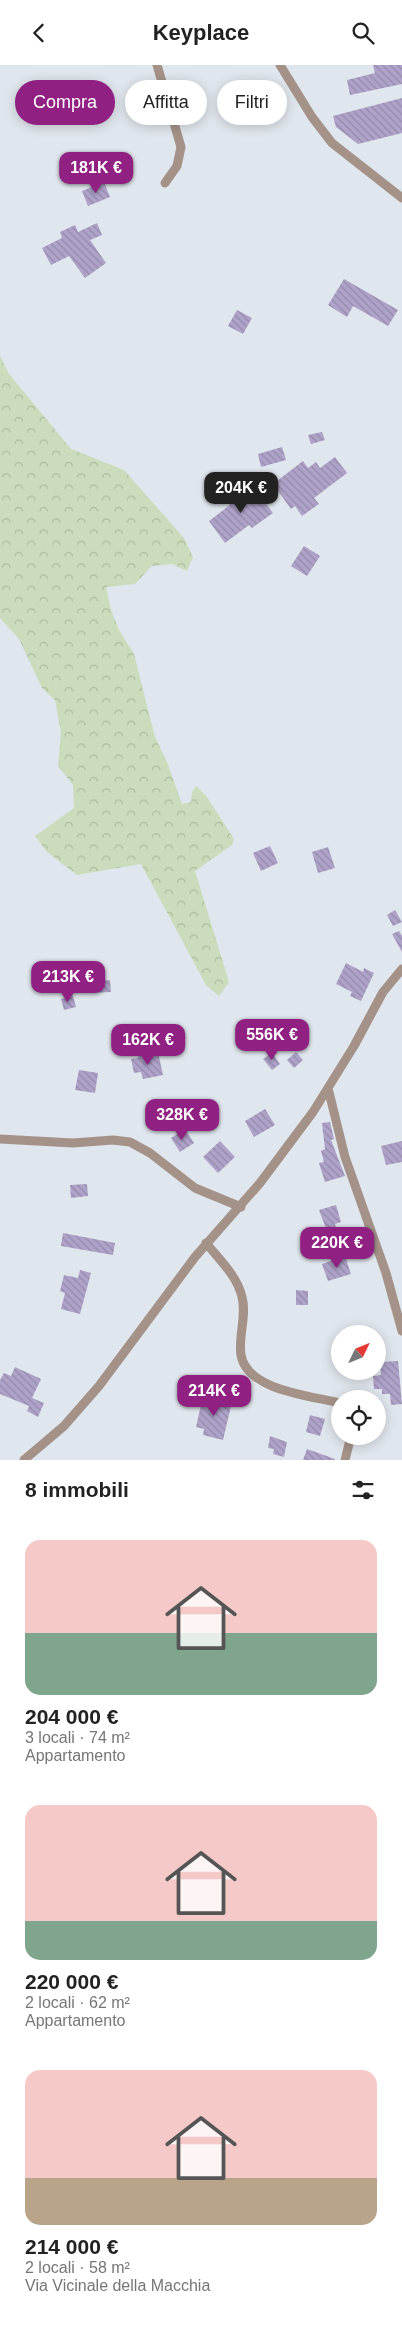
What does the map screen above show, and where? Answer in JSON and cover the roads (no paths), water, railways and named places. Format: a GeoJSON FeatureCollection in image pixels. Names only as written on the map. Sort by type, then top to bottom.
{"type":"FeatureCollection","features":[{"type":"Feature","properties":{"kind":"street"},"geometry":{"type":"LineString","coordinates":[[157,65],[181,147],[177,166],[165,183]]}},
{"type":"Feature","properties":{"kind":"street"},"geometry":{"type":"LineString","coordinates":[[280,65],[312,117],[332,143],[402,199]]}},
{"type":"Feature","properties":{"kind":"street"},"geometry":{"type":"LineString","coordinates":[[24,1460],[64,1426],[99,1386],[206,1243],[241,1207],[313,1112],[383,992],[402,969]]}},
{"type":"Feature","properties":{"kind":"street"},"geometry":{"type":"LineString","coordinates":[[328,1088],[345,1157],[386,1273],[402,1331]]}},
{"type":"Feature","properties":{"kind":"street"},"geometry":{"type":"LineString","coordinates":[[0,1139],[73,1143],[130,1142],[150,1153],[191,1185],[241,1207]]}},
{"type":"Feature","properties":{"kind":"street"},"geometry":{"type":"LineString","coordinates":[[206,1243],[233,1276],[240,1291],[244,1308],[241,1354],[248,1369],[264,1381],[286,1391],[331,1401]]}},
{"type":"Feature","properties":{"kind":"street"},"geometry":{"type":"LineString","coordinates":[[345,1460],[349,1445]]}}]}
